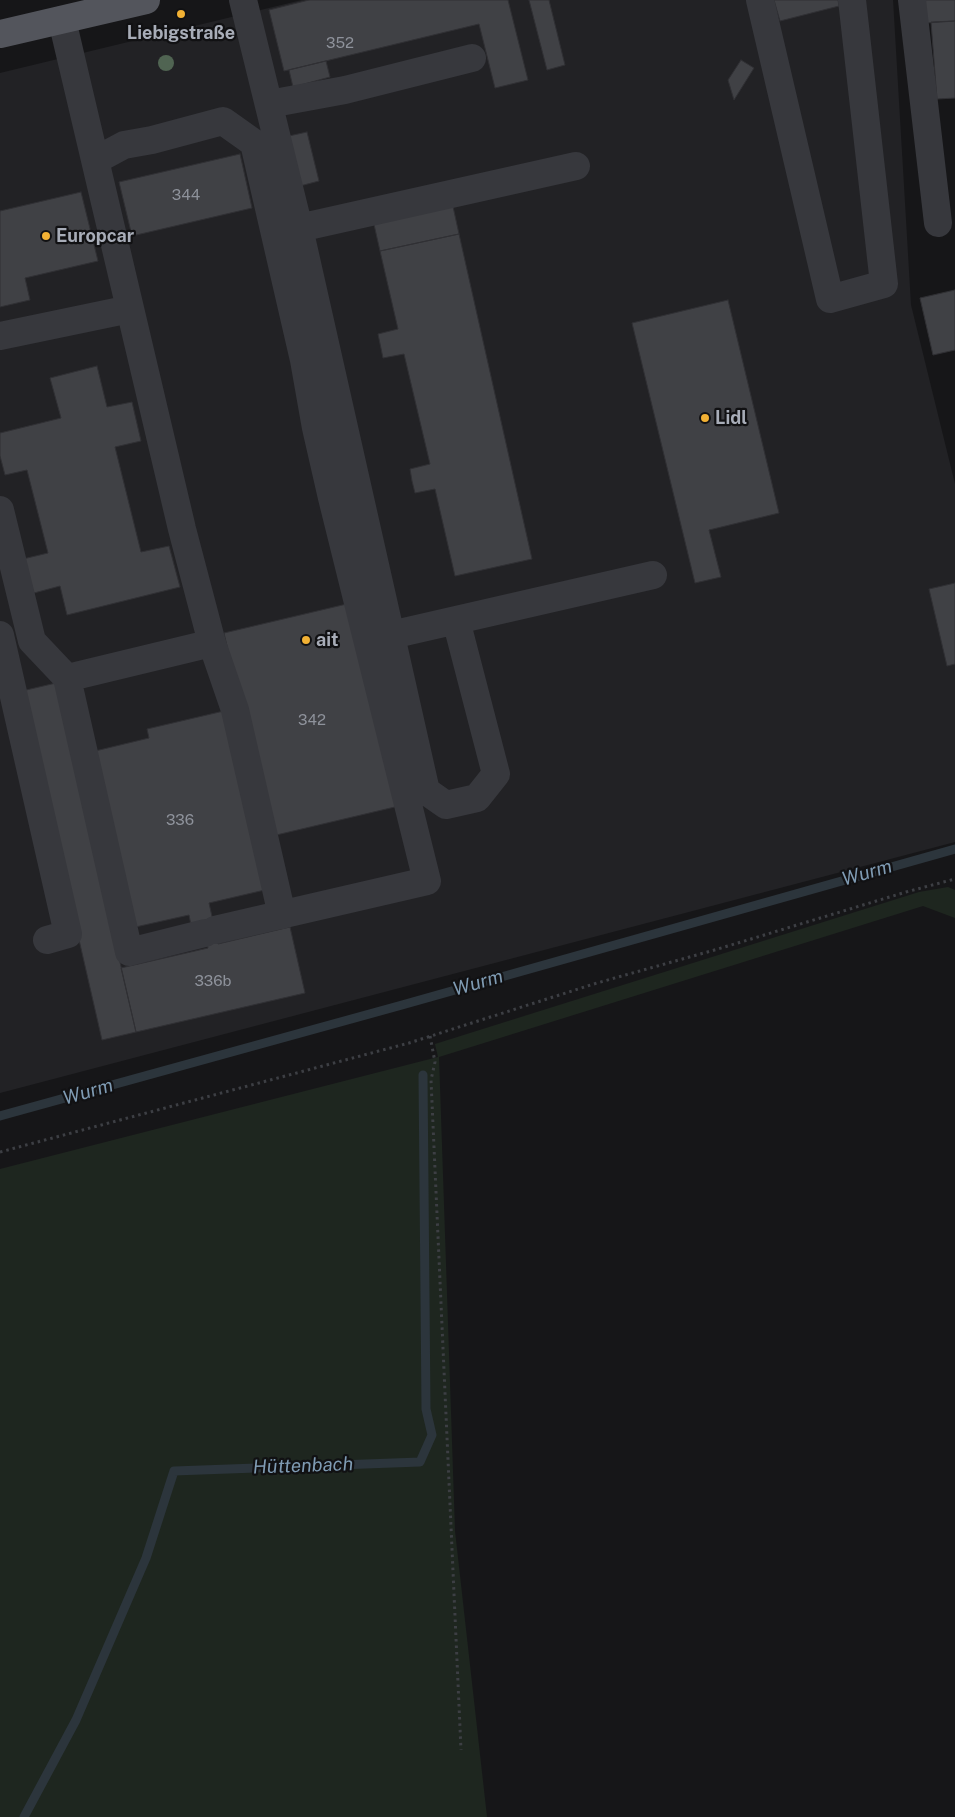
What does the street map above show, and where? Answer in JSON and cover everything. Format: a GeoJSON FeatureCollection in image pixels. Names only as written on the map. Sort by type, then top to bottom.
{"type":"FeatureCollection","features":[{"type":"Feature","properties":{"kind":"main road"},"geometry":{"type":"LineString","coordinates":[[0,34],[146,0]]}},
{"type":"Feature","properties":{"kind":"lane"},"geometry":{"type":"LineString","coordinates":[[243,0],[299,228],[426,791],[446,805],[477,798],[496,774],[456,620]]}},
{"type":"Feature","properties":{"kind":"lane"},"geometry":{"type":"LineString","coordinates":[[760,0],[830,299],[884,284],[852,0]]}},
{"type":"Feature","properties":{"kind":"lane"},"geometry":{"type":"LineString","coordinates":[[912,0],[938,223]]}},
{"type":"Feature","properties":{"kind":"lane"},"geometry":{"type":"LineString","coordinates":[[62,20],[182,529],[212,643],[235,710],[282,915]]}},
{"type":"Feature","properties":{"kind":"lane"},"geometry":{"type":"LineString","coordinates":[[269,104],[345,90],[472,58]]}},
{"type":"Feature","properties":{"kind":"lane"},"geometry":{"type":"LineString","coordinates":[[0,510],[32,641],[67,678],[129,952],[427,881],[332,498],[316,428],[304,360],[254,143],[223,121],[152,140],[124,145],[96,160]]}},
{"type":"Feature","properties":{"kind":"lane"},"geometry":{"type":"LineString","coordinates":[[299,228],[576,166]]}},
{"type":"Feature","properties":{"kind":"lane"},"geometry":{"type":"LineString","coordinates":[[0,336],[130,309]]}},
{"type":"Feature","properties":{"kind":"lane"},"geometry":{"type":"LineString","coordinates":[[391,635],[653,575]]}},
{"type":"Feature","properties":{"kind":"lane"},"geometry":{"type":"LineString","coordinates":[[0,635],[68,934],[47,940]]}},
{"type":"Feature","properties":{"kind":"lane"},"geometry":{"type":"LineString","coordinates":[[67,678],[212,643]]}},
{"type":"Feature","properties":{"kind":"path"},"geometry":{"type":"LineString","coordinates":[[0,1152],[429,1037],[598,983],[955,879]]}},
{"type":"Feature","properties":{"kind":"path"},"geometry":{"type":"LineString","coordinates":[[429,1037],[435,1062],[432,1090],[461,1750]]}},
{"type":"Feature","properties":{"kind":"shaded area"},"geometry":{"type":"Polygon","coordinates":[[[302,0],[893,0],[911,305],[955,484],[955,842],[0,1093],[0,73],[302,0]]]}},
{"type":"Feature","properties":{"kind":"shaded area"},"geometry":{"type":"Polygon","coordinates":[[[948,887],[955,890],[955,918],[923,906],[439,1057],[455,1531],[487,1817],[0,1817],[0,1169],[438,1057],[435,1044],[919,892],[948,887]]]}},
{"type":"Feature","properties":{"kind":"building"},"geometry":{"type":"Polygon","coordinates":[[[309,0],[508,0],[528,80],[495,88],[479,24],[284,71],[269,10],[309,0]]]}},
{"type":"Feature","properties":{"kind":"building"},"geometry":{"type":"Polygon","coordinates":[[[529,0],[549,0],[565,65],[547,70],[529,0]]]}},
{"type":"Feature","properties":{"kind":"building"},"geometry":{"type":"Polygon","coordinates":[[[774,0],[838,0],[839,6],[780,21],[774,0]]]}},
{"type":"Feature","properties":{"kind":"building"},"geometry":{"type":"Polygon","coordinates":[[[924,0],[955,0],[955,21],[926,23],[924,0]]]}},
{"type":"Feature","properties":{"kind":"building"},"geometry":{"type":"Polygon","coordinates":[[[955,21],[955,98],[937,99],[931,22],[955,21]]]}},
{"type":"Feature","properties":{"kind":"building"},"geometry":{"type":"Polygon","coordinates":[[[741,60],[754,68],[734,100],[728,80],[741,60]]]}},
{"type":"Feature","properties":{"kind":"building"},"geometry":{"type":"Polygon","coordinates":[[[326,61],[330,77],[293,87],[289,70],[326,61]]]}},
{"type":"Feature","properties":{"kind":"building"},"geometry":{"type":"Polygon","coordinates":[[[307,132],[319,181],[300,186],[289,136],[307,132]]]}},
{"type":"Feature","properties":{"kind":"building"},"geometry":{"type":"Polygon","coordinates":[[[240,154],[252,208],[132,236],[119,182],[240,154]]]}},
{"type":"Feature","properties":{"kind":"building","name":"Europcar"},"geometry":{"type":"Polygon","coordinates":[[[81,192],[98,261],[25,278],[30,300],[0,307],[0,211],[81,192]]]}},
{"type":"Feature","properties":{"kind":"building"},"geometry":{"type":"Polygon","coordinates":[[[452,202],[459,234],[380,251],[373,220],[452,202]]]}},
{"type":"Feature","properties":{"kind":"building"},"geometry":{"type":"Polygon","coordinates":[[[459,234],[532,559],[455,576],[435,489],[415,493],[412,481],[410,469],[430,464],[404,354],[383,358],[378,334],[398,329],[380,251],[459,234]]]}},
{"type":"Feature","properties":{"kind":"building"},"geometry":{"type":"Polygon","coordinates":[[[955,290],[955,350],[933,355],[920,298],[955,290]]]}},
{"type":"Feature","properties":{"kind":"building","name":"Lidl"},"geometry":{"type":"Polygon","coordinates":[[[728,300],[779,513],[709,530],[721,577],[695,583],[632,323],[728,300]]]}},
{"type":"Feature","properties":{"kind":"building"},"geometry":{"type":"Polygon","coordinates":[[[97,366],[107,407],[132,402],[141,441],[115,447],[141,552],[169,546],[180,587],[67,615],[60,586],[34,593],[23,559],[48,553],[27,470],[5,475],[0,456],[0,433],[61,418],[50,378],[97,366]]]}},
{"type":"Feature","properties":{"kind":"building"},"geometry":{"type":"Polygon","coordinates":[[[955,583],[955,664],[947,666],[929,589],[955,583]]]}},
{"type":"Feature","properties":{"kind":"building"},"geometry":{"type":"Polygon","coordinates":[[[351,603],[399,806],[272,836],[224,633],[351,603]]]}},
{"type":"Feature","properties":{"kind":"building"},"geometry":{"type":"Polygon","coordinates":[[[56,683],[136,1032],[102,1040],[22,691],[56,683]]]}},
{"type":"Feature","properties":{"kind":"building"},"geometry":{"type":"Polygon","coordinates":[[[228,710],[269,889],[209,903],[213,921],[191,925],[189,915],[131,928],[91,752],[149,738],[147,729],[228,710]]]}},
{"type":"Feature","properties":{"kind":"building"},"geometry":{"type":"Polygon","coordinates":[[[213,921],[218,944],[290,927],[305,993],[136,1032],[121,968],[208,948],[203,923],[213,921]]]}},
{"type":"Feature","properties":{"kind":"waterway","name":"Wurm"},"geometry":{"type":"LineString","coordinates":[[0,1116],[955,849]]}},
{"type":"Feature","properties":{"kind":"waterway","name":"Hüttenbach"},"geometry":{"type":"LineString","coordinates":[[24,1817],[76,1720],[146,1558],[174,1471],[420,1462],[432,1435],[426,1409],[423,1075]]}},
{"type":"Feature","properties":{"kind":"place","name":"Liebigstraße"},"geometry":{"type":"Point","coordinates":[181,14]}},
{"type":"Feature","properties":{"kind":"place","name":"Europcar"},"geometry":{"type":"Point","coordinates":[46,236]}},
{"type":"Feature","properties":{"kind":"place","name":"Lidl"},"geometry":{"type":"Point","coordinates":[705,418]}},
{"type":"Feature","properties":{"kind":"place","name":"ait"},"geometry":{"type":"Point","coordinates":[306,640]}}]}
